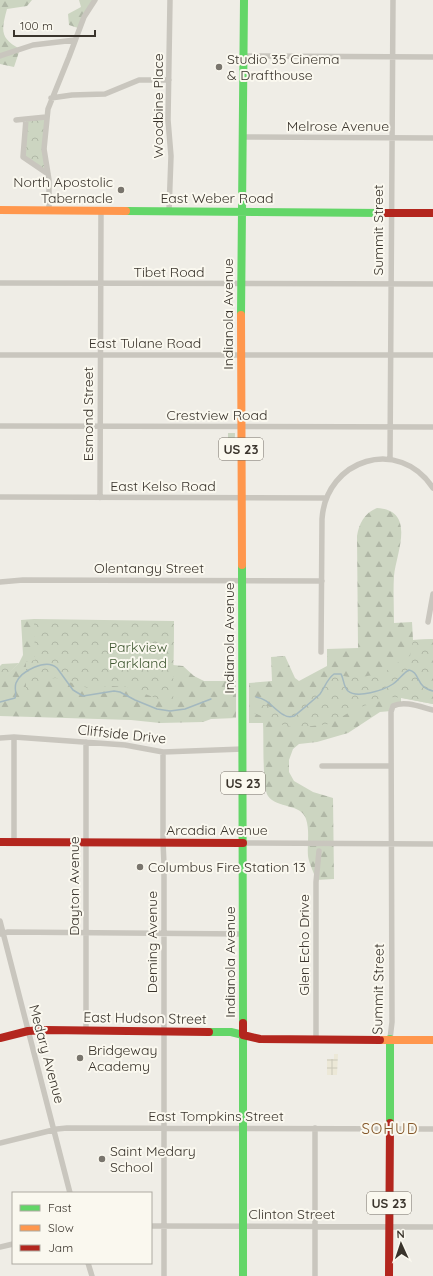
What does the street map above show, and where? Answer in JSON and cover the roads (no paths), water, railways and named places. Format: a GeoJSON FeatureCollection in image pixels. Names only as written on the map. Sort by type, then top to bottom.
{"type":"FeatureCollection","features":[{"type":"Feature","properties":{"kind":"main road","name":"Indianola Avenue"},"geometry":{"type":"LineString","coordinates":[[243,1276],[244,1034],[241,284],[244,0]]}},
{"type":"Feature","properties":{"kind":"main road","name":"East Weber Road"},"geometry":{"type":"LineString","coordinates":[[0,210],[433,213]]}},
{"type":"Feature","properties":{"kind":"main road","name":"Arcadia Avenue"},"geometry":{"type":"LineString","coordinates":[[0,842],[243,844]]}},
{"type":"Feature","properties":{"kind":"main road","name":"East Hudson Street"},"geometry":{"type":"LineString","coordinates":[[0,1038],[28,1031],[46,1030],[164,1030],[232,1032],[260,1039],[433,1040]]}},
{"type":"Feature","properties":{"kind":"main road","name":"Summit Street"},"geometry":{"type":"LineString","coordinates":[[389,1276],[390,1039]]}},
{"type":"Feature","properties":{"kind":"street"},"geometry":{"type":"LineString","coordinates":[[49,210],[48,174],[44,149],[46,117],[51,98],[84,17],[95,0]]}},
{"type":"Feature","properties":{"kind":"street","name":"Woodbine Place"},"geometry":{"type":"LineString","coordinates":[[169,211],[171,156],[168,120],[170,0]]}},
{"type":"Feature","properties":{"kind":"street","name":"Summit Street"},"geometry":{"type":"LineString","coordinates":[[390,459],[393,0]]}},
{"type":"Feature","properties":{"kind":"street"},"geometry":{"type":"LineString","coordinates":[[0,56],[33,45],[75,40]]}},
{"type":"Feature","properties":{"kind":"street"},"geometry":{"type":"LineString","coordinates":[[243,56],[433,57]]}},
{"type":"Feature","properties":{"kind":"street"},"geometry":{"type":"LineString","coordinates":[[51,98],[72,95],[106,94],[139,80],[169,80]]}},
{"type":"Feature","properties":{"kind":"street"},"geometry":{"type":"LineString","coordinates":[[16,120],[46,117]]}},
{"type":"Feature","properties":{"kind":"street"},"geometry":{"type":"LineString","coordinates":[[26,119],[23,157],[48,174]]}},
{"type":"Feature","properties":{"kind":"street","name":"Melrose Avenue"},"geometry":{"type":"LineString","coordinates":[[242,137],[433,138]]}},
{"type":"Feature","properties":{"kind":"street","name":"Esmond Street"},"geometry":{"type":"LineString","coordinates":[[100,498],[101,210]]}},
{"type":"Feature","properties":{"kind":"street","name":"Tibet Road"},"geometry":{"type":"LineString","coordinates":[[0,283],[433,284]]}},
{"type":"Feature","properties":{"kind":"street","name":"East Tulane Road"},"geometry":{"type":"LineString","coordinates":[[0,354],[433,355]]}},
{"type":"Feature","properties":{"kind":"street","name":"Crestview Road"},"geometry":{"type":"LineString","coordinates":[[0,426],[433,427]]}},
{"type":"Feature","properties":{"kind":"street"},"geometry":{"type":"LineString","coordinates":[[321,652],[322,519],[325,498],[334,482],[348,470],[365,461],[390,459],[413,468],[426,478],[433,488]]}},
{"type":"Feature","properties":{"kind":"street","name":"East Kelso Road"},"geometry":{"type":"LineString","coordinates":[[0,497],[325,498]]}},
{"type":"Feature","properties":{"kind":"street","name":"Olentangy Street"},"geometry":{"type":"LineString","coordinates":[[0,582],[23,580],[322,581]]}},
{"type":"Feature","properties":{"kind":"street"},"geometry":{"type":"LineString","coordinates":[[428,622],[433,594]]}},
{"type":"Feature","properties":{"kind":"street","name":"Summit Street"},"geometry":{"type":"LineString","coordinates":[[390,1039],[392,1022],[391,712],[393,706],[396,704],[412,705],[433,710]]}},
{"type":"Feature","properties":{"kind":"street"},"geometry":{"type":"LineString","coordinates":[[14,737],[14,842]]}},
{"type":"Feature","properties":{"kind":"street","name":"Cliffside Drive"},"geometry":{"type":"LineString","coordinates":[[0,738],[14,737],[86,742],[139,747],[163,752],[243,749]]}},
{"type":"Feature","properties":{"kind":"street","name":"Dayton Avenue"},"geometry":{"type":"LineString","coordinates":[[86,742],[86,1030]]}},
{"type":"Feature","properties":{"kind":"street","name":"Deming Avenue"},"geometry":{"type":"LineString","coordinates":[[163,752],[164,1276]]}},
{"type":"Feature","properties":{"kind":"street"},"geometry":{"type":"LineString","coordinates":[[322,766],[391,766]]}},
{"type":"Feature","properties":{"kind":"street","name":"Arcadia Avenue"},"geometry":{"type":"LineString","coordinates":[[243,844],[433,844]]}},
{"type":"Feature","properties":{"kind":"street","name":"Glen Echo Drive"},"geometry":{"type":"LineString","coordinates":[[316,1039],[316,882],[319,852]]}},
{"type":"Feature","properties":{"kind":"street","name":"Medary Avenue"},"geometry":{"type":"LineString","coordinates":[[0,921],[70,1192]]}},
{"type":"Feature","properties":{"kind":"street"},"geometry":{"type":"LineString","coordinates":[[2,933],[243,934]]}},
{"type":"Feature","properties":{"kind":"street","name":"East Tompkins Street"},"geometry":{"type":"LineString","coordinates":[[0,1143],[67,1128],[433,1129]]}},
{"type":"Feature","properties":{"kind":"street"},"geometry":{"type":"LineString","coordinates":[[315,1128],[315,1276]]}},
{"type":"Feature","properties":{"kind":"street","name":"Clinton Street"},"geometry":{"type":"LineString","coordinates":[[152,1226],[433,1227]]}},
{"type":"Feature","properties":{"kind":"street"},"geometry":{"type":"LineString","coordinates":[[0,1247],[12,1244]]}},
{"type":"Feature","properties":{"kind":"street"},"geometry":{"type":"LineString","coordinates":[[88,1264],[92,1276]]}},
{"type":"Feature","properties":{"kind":"waterway"},"geometry":{"type":"LineString","coordinates":[[0,702],[15,698],[16,683],[23,674],[34,667],[47,664],[57,668],[73,690],[83,696],[114,691],[120,692],[157,709],[170,711],[185,709],[211,699]]}},
{"type":"Feature","properties":{"kind":"waterway"},"geometry":{"type":"LineString","coordinates":[[256,697],[268,702],[285,716],[292,717],[320,694],[334,674],[341,674],[345,687],[348,691],[352,693],[364,694],[389,686],[409,670],[415,674],[424,687],[433,691]]}},
{"type":"Feature","properties":{"kind":"place","name":"Studio 35 Cinema & Drafthouse"},"geometry":{"type":"Point","coordinates":[219,67]}},
{"type":"Feature","properties":{"kind":"place","name":"North Apostolic Tabernacle"},"geometry":{"type":"Point","coordinates":[121,190]}},
{"type":"Feature","properties":{"kind":"place","name":"Columbus Fire Station 13"},"geometry":{"type":"Point","coordinates":[140,867]}},
{"type":"Feature","properties":{"kind":"place","name":"Bridgeway Academy"},"geometry":{"type":"Point","coordinates":[80,1058]}},
{"type":"Feature","properties":{"kind":"place","name":"Saint Medary School"},"geometry":{"type":"Point","coordinates":[102,1159]}},
{"type":"Feature","properties":{"kind":"district","name":"SOHUD"},"geometry":{"type":"Point","coordinates":[390,1129]}},
{"type":"Feature","properties":{"kind":"park label","name":"Parkview Parkland"},"geometry":{"type":"Point","coordinates":[138,656]}}]}
